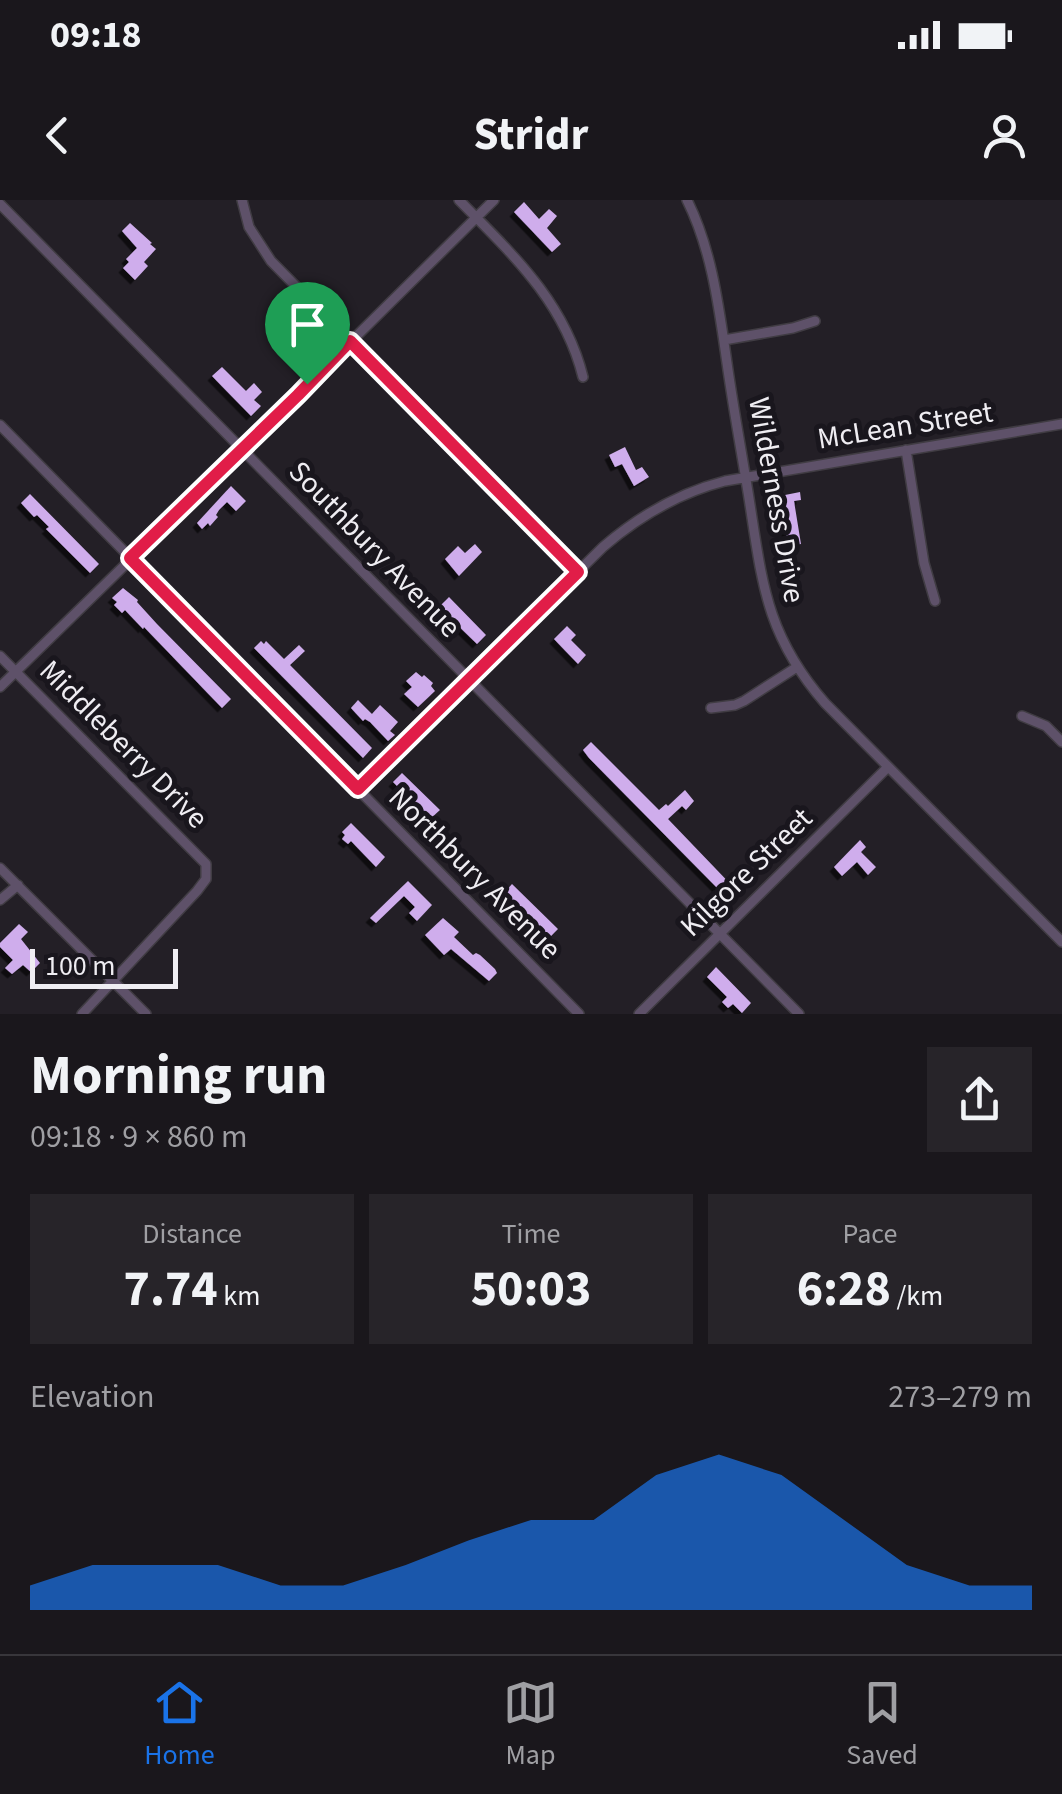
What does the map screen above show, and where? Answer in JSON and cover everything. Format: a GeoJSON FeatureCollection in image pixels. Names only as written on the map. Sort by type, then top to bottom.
{"type":"FeatureCollection","features":[{"type":"Feature","properties":{"kind":"street"},"geometry":{"type":"LineString","coordinates":[[242,200],[250,227],[264,251],[578,572]]}},
{"type":"Feature","properties":{"kind":"street"},"geometry":{"type":"LineString","coordinates":[[459,200],[519,262],[557,312],[576,349],[583,377]]}},
{"type":"Feature","properties":{"kind":"street"},"geometry":{"type":"LineString","coordinates":[[0,687],[494,200]]}},
{"type":"Feature","properties":{"kind":"street","name":"Wilderness Drive"},"geometry":{"type":"LineString","coordinates":[[687,200],[708,259],[766,597],[780,637],[797,668],[826,703],[1062,942]]}},
{"type":"Feature","properties":{"kind":"street","name":"Southbury Avenue"},"geometry":{"type":"LineString","coordinates":[[0,204],[799,1014]]}},
{"type":"Feature","properties":{"kind":"street"},"geometry":{"type":"LineString","coordinates":[[724,340],[815,321]]}},
{"type":"Feature","properties":{"kind":"street","name":"McLean Street"},"geometry":{"type":"LineString","coordinates":[[358,789],[578,572],[620,533],[658,507],[712,484],[745,477],[1062,424]]}},
{"type":"Feature","properties":{"kind":"street","name":"Northbury Avenue"},"geometry":{"type":"LineString","coordinates":[[0,425],[579,1014]]}},
{"type":"Feature","properties":{"kind":"street"},"geometry":{"type":"LineString","coordinates":[[906,450],[924,563],[935,602]]}},
{"type":"Feature","properties":{"kind":"street","name":"Middleberry Drive"},"geometry":{"type":"LineString","coordinates":[[0,656],[204,860],[206,879],[198,890],[114,980]]}},
{"type":"Feature","properties":{"kind":"street"},"geometry":{"type":"LineString","coordinates":[[711,708],[744,702],[797,668]]}},
{"type":"Feature","properties":{"kind":"street"},"geometry":{"type":"LineString","coordinates":[[1022,716],[1060,736]]}},
{"type":"Feature","properties":{"kind":"street","name":"Kilgore Street"},"geometry":{"type":"LineString","coordinates":[[639,1014],[888,767]]}},
{"type":"Feature","properties":{"kind":"street"},"geometry":{"type":"LineString","coordinates":[[0,868],[146,1014]]}},
{"type":"Feature","properties":{"kind":"street"},"geometry":{"type":"LineString","coordinates":[[0,900],[18,885]]}},
{"type":"Feature","properties":{"kind":"street"},"geometry":{"type":"LineString","coordinates":[[82,1014],[114,980]]}},
{"type":"Feature","properties":{"kind":"building"},"geometry":{"type":"Polygon","coordinates":[[[524,202],[539,219],[549,209],[557,216],[547,228],[561,244],[552,252],[514,212],[524,202]]]}},
{"type":"Feature","properties":{"kind":"building"},"geometry":{"type":"Polygon","coordinates":[[[130,223],[156,249],[135,280],[123,268],[137,248],[122,231],[130,223]]]}},
{"type":"Feature","properties":{"kind":"building"},"geometry":{"type":"Polygon","coordinates":[[[222,367],[246,391],[254,383],[262,392],[254,400],[261,406],[251,416],[212,376],[222,367]]]}},
{"type":"Feature","properties":{"kind":"building"},"geometry":{"type":"Polygon","coordinates":[[[625,447],[636,470],[642,467],[649,477],[634,486],[622,464],[615,467],[609,455],[625,447]]]}},
{"type":"Feature","properties":{"kind":"building"},"geometry":{"type":"Polygon","coordinates":[[[231,486],[246,501],[236,511],[227,502],[210,526],[208,523],[202,529],[197,523],[231,486]]]}},
{"type":"Feature","properties":{"kind":"building"},"geometry":{"type":"Polygon","coordinates":[[[800,492],[801,500],[794,501],[801,544],[788,546],[780,496],[800,492]]]}},
{"type":"Feature","properties":{"kind":"building"},"geometry":{"type":"Polygon","coordinates":[[[30,494],[99,564],[90,573],[46,529],[49,527],[21,503],[30,494]]]}},
{"type":"Feature","properties":{"kind":"building"},"geometry":{"type":"Polygon","coordinates":[[[475,544],[482,552],[459,576],[445,559],[458,546],[465,553],[475,544]]]}},
{"type":"Feature","properties":{"kind":"building"},"geometry":{"type":"Polygon","coordinates":[[[123,588],[231,699],[222,708],[144,627],[114,605],[117,602],[112,598],[123,588]]]}},
{"type":"Feature","properties":{"kind":"building"},"geometry":{"type":"Polygon","coordinates":[[[449,597],[486,635],[477,644],[439,607],[449,597]]]}},
{"type":"Feature","properties":{"kind":"building"},"geometry":{"type":"Polygon","coordinates":[[[567,626],[576,635],[571,640],[586,655],[578,664],[554,639],[567,626]]]}},
{"type":"Feature","properties":{"kind":"building"},"geometry":{"type":"Polygon","coordinates":[[[266,641],[284,659],[299,645],[305,651],[290,665],[372,748],[363,758],[254,648],[266,641]]]}},
{"type":"Feature","properties":{"kind":"building"},"geometry":{"type":"Polygon","coordinates":[[[416,672],[433,683],[435,691],[418,707],[404,694],[412,687],[406,681],[416,672]]]}},
{"type":"Feature","properties":{"kind":"building"},"geometry":{"type":"Polygon","coordinates":[[[358,700],[372,714],[380,705],[398,722],[390,731],[395,735],[388,741],[370,722],[363,721],[351,708],[358,700]]]}},
{"type":"Feature","properties":{"kind":"building"},"geometry":{"type":"Polygon","coordinates":[[[591,742],[659,810],[685,790],[694,801],[668,819],[739,893],[730,901],[589,758],[583,750],[591,742]]]}},
{"type":"Feature","properties":{"kind":"building"},"geometry":{"type":"Polygon","coordinates":[[[402,773],[440,810],[430,819],[393,782],[402,773]]]}},
{"type":"Feature","properties":{"kind":"building"},"geometry":{"type":"Polygon","coordinates":[[[351,823],[385,857],[376,867],[351,841],[348,844],[342,839],[342,832],[351,823]]]}},
{"type":"Feature","properties":{"kind":"building"},"geometry":{"type":"Polygon","coordinates":[[[860,840],[866,847],[861,852],[876,867],[868,875],[857,862],[842,876],[834,867],[860,840]]]}},
{"type":"Feature","properties":{"kind":"building"},"geometry":{"type":"Polygon","coordinates":[[[408,881],[432,905],[417,921],[409,913],[415,907],[404,896],[376,923],[370,918],[408,881]]]}},
{"type":"Feature","properties":{"kind":"building"},"geometry":{"type":"Polygon","coordinates":[[[512,884],[558,929],[549,938],[503,894],[512,884]]]}},
{"type":"Feature","properties":{"kind":"building"},"geometry":{"type":"Polygon","coordinates":[[[443,918],[459,932],[454,937],[495,969],[497,973],[489,981],[451,949],[444,955],[425,935],[443,918]]]}},
{"type":"Feature","properties":{"kind":"building"},"geometry":{"type":"Polygon","coordinates":[[[19,924],[28,932],[21,939],[40,963],[31,972],[23,965],[12,974],[5,968],[13,960],[0,943],[19,924]]]}},
{"type":"Feature","properties":{"kind":"building"},"geometry":{"type":"Polygon","coordinates":[[[716,967],[751,1003],[742,1013],[733,1004],[728,1008],[722,1002],[727,997],[707,977],[716,967]]]}},
{"type":"Feature","properties":{"kind":"route"},"geometry":{"type":"LineString","coordinates":[[350,341],[578,572],[358,789],[130,558],[307,384],[350,341]]}}]}
